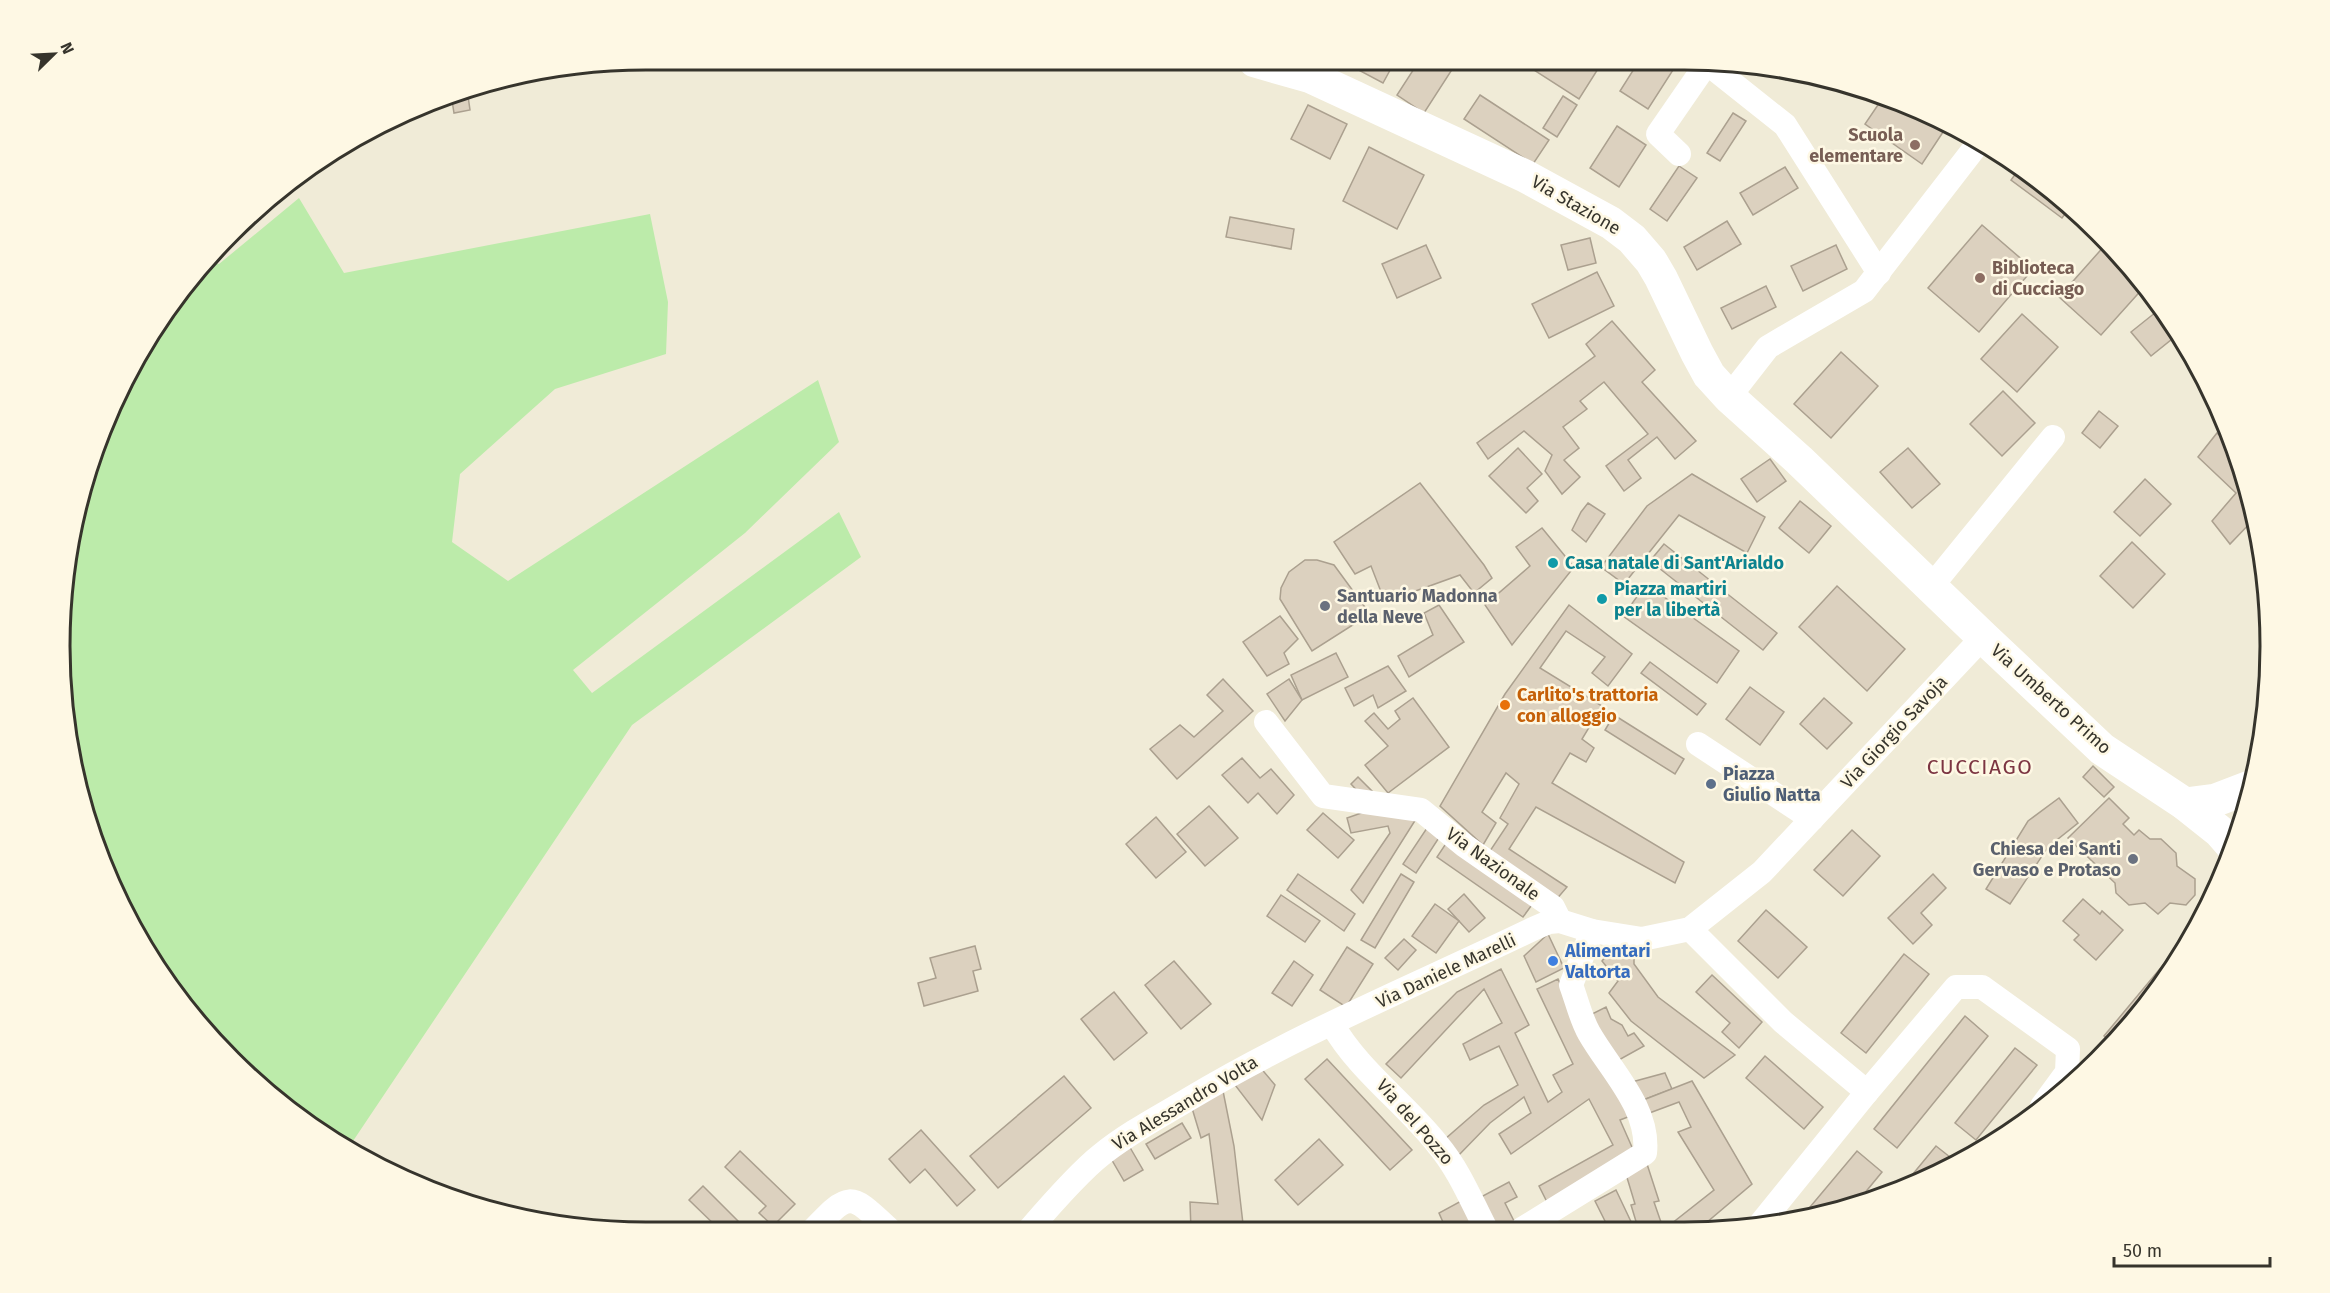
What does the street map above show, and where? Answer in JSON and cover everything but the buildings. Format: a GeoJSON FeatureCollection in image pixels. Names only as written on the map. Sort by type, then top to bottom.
{"type":"FeatureCollection","features":[{"type":"Feature","properties":{"kind":"main road","name":"Via Stazione"},"geometry":{"type":"LineString","coordinates":[[1319,70],[1526,176],[1611,223],[1632,239],[1651,261],[1661,278],[1696,353],[1709,375],[1760,425]]}},
{"type":"Feature","properties":{"kind":"main road","name":"Via Umberto Primo"},"geometry":{"type":"LineString","coordinates":[[1760,425],[2102,749],[2185,804],[2226,839]]}},
{"type":"Feature","properties":{"kind":"main road"},"geometry":{"type":"LineString","coordinates":[[2185,804],[2216,800],[2241,790]]}},
{"type":"Feature","properties":{"kind":"street"},"geometry":{"type":"LineString","coordinates":[[1679,154],[1658,134],[1702,71]]}},
{"type":"Feature","properties":{"kind":"street"},"geometry":{"type":"LineString","coordinates":[[1720,72],[1785,125],[1879,273]]}},
{"type":"Feature","properties":{"kind":"street"},"geometry":{"type":"LineString","coordinates":[[1729,397],[1768,347],[1863,291],[1974,149]]}},
{"type":"Feature","properties":{"kind":"street"},"geometry":{"type":"LineString","coordinates":[[1931,587],[2054,437]]}},
{"type":"Feature","properties":{"kind":"street","name":"Via Giorgio Savoja"},"geometry":{"type":"LineString","coordinates":[[1560,921],[1592,931],[1642,939],[1690,929],[1762,872],[1983,637]]}},
{"type":"Feature","properties":{"kind":"street","name":"Via Nazionale"},"geometry":{"type":"LineString","coordinates":[[1266,722],[1323,796],[1421,810],[1465,846],[1553,907],[1560,921]]}},
{"type":"Feature","properties":{"kind":"street"},"geometry":{"type":"LineString","coordinates":[[1698,744],[1812,819]]}},
{"type":"Feature","properties":{"kind":"street","name":"Via Daniele Marelli"},"geometry":{"type":"LineString","coordinates":[[1332,1024],[1549,922],[1560,921]]}},
{"type":"Feature","properties":{"kind":"street"},"geometry":{"type":"LineString","coordinates":[[1690,929],[1783,1022],[1867,1092]]}},
{"type":"Feature","properties":{"kind":"street"},"geometry":{"type":"LineString","coordinates":[[1533,1222],[1645,1153],[1646,1141],[1642,1124],[1633,1103],[1588,1031],[1571,985],[1592,931]]}},
{"type":"Feature","properties":{"kind":"street"},"geometry":{"type":"LineString","coordinates":[[1766,1217],[1956,987],[1982,987],[2068,1049],[2067,1072],[2058,1084]]}},
{"type":"Feature","properties":{"kind":"street","name":"Via del Pozzo"},"geometry":{"type":"LineString","coordinates":[[1332,1024],[1348,1047],[1438,1144],[1458,1172],[1483,1222]]}},
{"type":"Feature","properties":{"kind":"street","name":"Via Alessandro Volta"},"geometry":{"type":"LineString","coordinates":[[1037,1222],[1098,1157],[1122,1139],[1237,1070],[1285,1044],[1332,1024]]}},
{"type":"Feature","properties":{"kind":"street"},"geometry":{"type":"LineString","coordinates":[[821,1222],[843,1201],[853,1200],[861,1203],[881,1222]]}},
{"type":"Feature","properties":{"kind":"green space"},"geometry":{"type":"Polygon","coordinates":[[[299,198],[344,273],[650,214],[668,302],[666,354],[555,389],[460,474],[452,542],[508,581],[818,380],[839,442],[745,533],[573,670],[592,693],[839,512],[861,557],[632,725],[353,1142],[296,1103],[239,1054],[213,1026],[168,967],[130,901],[114,867],[90,796],[75,722],[70,646],[75,571],[90,497],[101,461],[114,426],[148,358],[190,296],[213,267],[299,198]]]}},
{"type":"Feature","properties":{"kind":"place","name":"Scuola elementare"},"geometry":{"type":"Point","coordinates":[1915,145]}},
{"type":"Feature","properties":{"kind":"place","name":"Biblioteca di Cucciago"},"geometry":{"type":"Point","coordinates":[1980,278]}},
{"type":"Feature","properties":{"kind":"place","name":"Casa natale di Sant'Arialdo"},"geometry":{"type":"Point","coordinates":[1553,563]}},
{"type":"Feature","properties":{"kind":"place","name":"Piazza martiri per la libertà"},"geometry":{"type":"Point","coordinates":[1602,599]}},
{"type":"Feature","properties":{"kind":"place","name":"Santuario Madonna della Neve"},"geometry":{"type":"Point","coordinates":[1325,606]}},
{"type":"Feature","properties":{"kind":"place","name":"Carlito's trattoria con alloggio"},"geometry":{"type":"Point","coordinates":[1505,705]}},
{"type":"Feature","properties":{"kind":"place","name":"Piazza Giulio Natta"},"geometry":{"type":"Point","coordinates":[1711,784]}},
{"type":"Feature","properties":{"kind":"place","name":"Chiesa dei Santi Gervaso e Protaso"},"geometry":{"type":"Point","coordinates":[2133,859]}},
{"type":"Feature","properties":{"kind":"place","name":"Alimentari Valtorta"},"geometry":{"type":"Point","coordinates":[1553,961]}},
{"type":"Feature","properties":{"kind":"district","name":"CUCCIAGO"},"geometry":{"type":"Point","coordinates":[1980,767]}}]}
